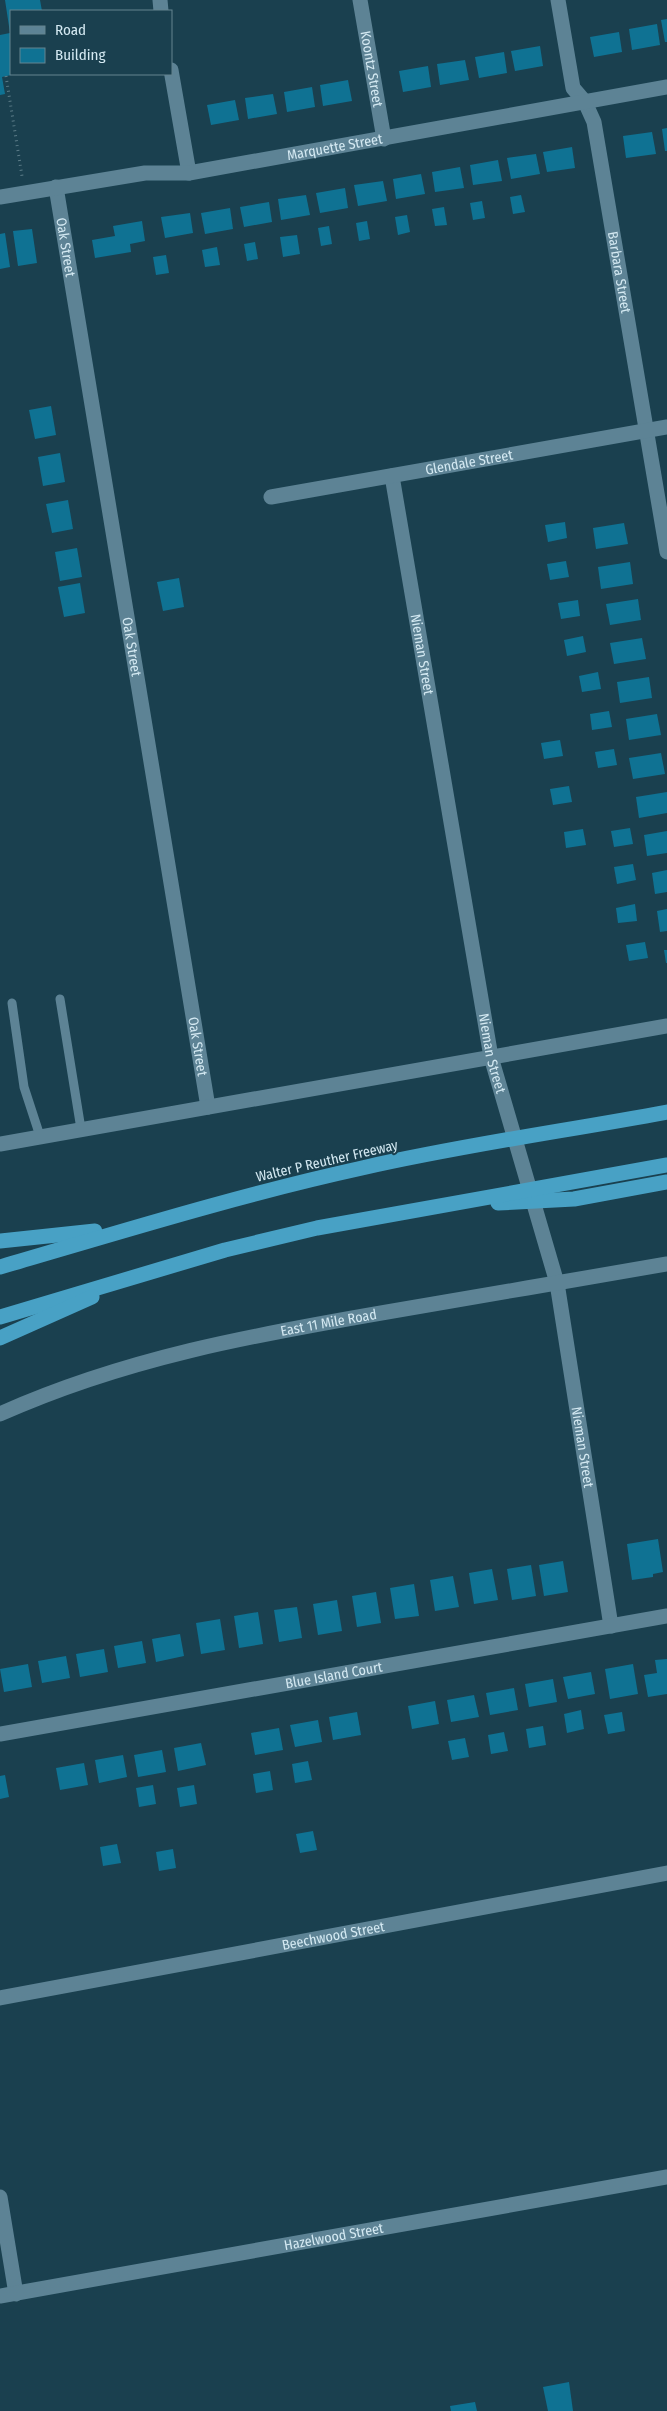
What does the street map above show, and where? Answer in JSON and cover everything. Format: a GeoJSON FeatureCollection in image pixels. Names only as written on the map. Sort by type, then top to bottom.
{"type":"FeatureCollection","features":[{"type":"Feature","properties":{"kind":"highway","name":"Walter P Reuther Freeway"},"geometry":{"type":"LineString","coordinates":[[0,1267],[129,1228],[363,1168],[667,1112]]}},
{"type":"Feature","properties":{"kind":"highway"},"geometry":{"type":"LineString","coordinates":[[0,1317],[225,1250],[317,1228],[667,1164]]}},
{"type":"Feature","properties":{"kind":"highway"},"geometry":{"type":"LineString","coordinates":[[434,1206],[574,1199],[667,1182]]}},
{"type":"Feature","properties":{"kind":"highway"},"geometry":{"type":"LineString","coordinates":[[0,1241],[129,1228]]}},
{"type":"Feature","properties":{"kind":"highway"},"geometry":{"type":"LineString","coordinates":[[0,1338],[67,1310],[124,1280]]}},
{"type":"Feature","properties":{"kind":"street","name":"Koontz Street"},"geometry":{"type":"LineString","coordinates":[[360,0],[384,139]]}},
{"type":"Feature","properties":{"kind":"street","name":"Barbara Street"},"geometry":{"type":"LineString","coordinates":[[558,0],[572,83],[585,102],[594,122],[667,552]]}},
{"type":"Feature","properties":{"kind":"street"},"geometry":{"type":"LineString","coordinates":[[172,75],[189,173]]}},
{"type":"Feature","properties":{"kind":"street","name":"Marquette Street"},"geometry":{"type":"LineString","coordinates":[[0,197],[145,173],[189,173],[667,87]]}},
{"type":"Feature","properties":{"kind":"street","name":"Oak Street"},"geometry":{"type":"LineString","coordinates":[[56,187],[208,1107]]}},
{"type":"Feature","properties":{"kind":"street","name":"Glendale Street"},"geometry":{"type":"LineString","coordinates":[[271,497],[667,427]]}},
{"type":"Feature","properties":{"kind":"street","name":"Nieman Street"},"geometry":{"type":"LineString","coordinates":[[392,476],[491,1057],[557,1283],[611,1626]]}},
{"type":"Feature","properties":{"kind":"street"},"geometry":{"type":"LineString","coordinates":[[0,1144],[667,1026]]}},
{"type":"Feature","properties":{"kind":"street","name":"East 11 Mile Road"},"geometry":{"type":"LineString","coordinates":[[0,1414],[85,1380],[174,1353],[262,1334],[667,1264]]}},
{"type":"Feature","properties":{"kind":"street","name":"Blue Island Court"},"geometry":{"type":"LineString","coordinates":[[0,1734],[667,1616]]}},
{"type":"Feature","properties":{"kind":"street","name":"Beechwood Street"},"geometry":{"type":"LineString","coordinates":[[0,1998],[667,1873]]}},
{"type":"Feature","properties":{"kind":"street","name":"Hazelwood Street"},"geometry":{"type":"LineString","coordinates":[[0,2296],[667,2177]]}},
{"type":"Feature","properties":{"kind":"street"},"geometry":{"type":"LineString","coordinates":[[0,2196],[16,2294]]}},
{"type":"Feature","properties":{"kind":"lane"},"geometry":{"type":"LineString","coordinates":[[60,999],[81,1129]]}},
{"type":"Feature","properties":{"kind":"lane"},"geometry":{"type":"LineString","coordinates":[[12,1003],[24,1087],[40,1136]]}},
{"type":"Feature","properties":{"kind":"path"},"geometry":{"type":"LineString","coordinates":[[6,76],[22,176]]}},
{"type":"Feature","properties":{"kind":"building"},"geometry":{"type":"Polygon","coordinates":[[[5,0],[40,0],[42,10],[10,10],[10,33],[5,0]]]}},
{"type":"Feature","properties":{"kind":"building"},"geometry":{"type":"Polygon","coordinates":[[[667,19],[667,42],[665,42],[661,20],[667,19]]]}},
{"type":"Feature","properties":{"kind":"building"},"geometry":{"type":"Polygon","coordinates":[[[657,24],[660,45],[632,50],[629,29],[657,24]]]}},
{"type":"Feature","properties":{"kind":"building"},"geometry":{"type":"Polygon","coordinates":[[[619,32],[622,52],[594,57],[590,37],[619,32]]]}},
{"type":"Feature","properties":{"kind":"building"},"geometry":{"type":"Polygon","coordinates":[[[10,33],[11,75],[2,77],[5,94],[0,95],[0,35],[10,33]]]}},
{"type":"Feature","properties":{"kind":"building"},"geometry":{"type":"Polygon","coordinates":[[[540,46],[543,66],[515,71],[511,51],[540,46]]]}},
{"type":"Feature","properties":{"kind":"building"},"geometry":{"type":"Polygon","coordinates":[[[504,52],[507,73],[479,78],[475,57],[504,52]]]}},
{"type":"Feature","properties":{"kind":"building"},"geometry":{"type":"Polygon","coordinates":[[[465,60],[469,80],[440,85],[437,64],[465,60]]]}},
{"type":"Feature","properties":{"kind":"building"},"geometry":{"type":"Polygon","coordinates":[[[428,66],[431,87],[403,92],[399,71],[428,66]]]}},
{"type":"Feature","properties":{"kind":"building"},"geometry":{"type":"Polygon","coordinates":[[[348,80],[352,101],[323,106],[320,85],[348,80]]]}},
{"type":"Feature","properties":{"kind":"building"},"geometry":{"type":"Polygon","coordinates":[[[312,87],[315,107],[287,112],[284,92],[312,87]]]}},
{"type":"Feature","properties":{"kind":"building"},"geometry":{"type":"Polygon","coordinates":[[[273,94],[277,114],[248,119],[245,98],[273,94]]]}},
{"type":"Feature","properties":{"kind":"building"},"geometry":{"type":"Polygon","coordinates":[[[235,100],[239,120],[211,125],[207,105],[235,100]]]}},
{"type":"Feature","properties":{"kind":"building"},"geometry":{"type":"Polygon","coordinates":[[[667,128],[667,151],[665,151],[662,129],[667,128]]]}},
{"type":"Feature","properties":{"kind":"building"},"geometry":{"type":"Polygon","coordinates":[[[652,132],[656,154],[626,158],[623,136],[652,132]]]}},
{"type":"Feature","properties":{"kind":"building"},"geometry":{"type":"Polygon","coordinates":[[[572,147],[575,168],[547,172],[543,152],[572,147]]]}},
{"type":"Feature","properties":{"kind":"building"},"geometry":{"type":"Polygon","coordinates":[[[536,154],[540,174],[511,179],[507,158],[536,154]]]}},
{"type":"Feature","properties":{"kind":"building"},"geometry":{"type":"Polygon","coordinates":[[[498,160],[502,181],[473,185],[470,165],[498,160]]]}},
{"type":"Feature","properties":{"kind":"building"},"geometry":{"type":"Polygon","coordinates":[[[460,167],[464,188],[435,192],[432,172],[460,167]]]}},
{"type":"Feature","properties":{"kind":"building"},"geometry":{"type":"Polygon","coordinates":[[[421,174],[425,194],[396,199],[393,179],[421,174]]]}},
{"type":"Feature","properties":{"kind":"building"},"geometry":{"type":"Polygon","coordinates":[[[383,181],[387,201],[358,206],[354,185],[383,181]]]}},
{"type":"Feature","properties":{"kind":"building"},"geometry":{"type":"Polygon","coordinates":[[[345,188],[348,208],[320,213],[316,193],[345,188]]]}},
{"type":"Feature","properties":{"kind":"building"},"geometry":{"type":"Polygon","coordinates":[[[306,195],[310,215],[281,220],[278,199],[306,195]]]}},
{"type":"Feature","properties":{"kind":"building"},"geometry":{"type":"Polygon","coordinates":[[[521,195],[525,212],[513,214],[510,197],[521,195]]]}},
{"type":"Feature","properties":{"kind":"building"},"geometry":{"type":"Polygon","coordinates":[[[482,201],[485,218],[473,220],[470,203],[482,201]]]}},
{"type":"Feature","properties":{"kind":"building"},"geometry":{"type":"Polygon","coordinates":[[[269,202],[272,222],[244,227],[240,207],[269,202]]]}},
{"type":"Feature","properties":{"kind":"building"},"geometry":{"type":"Polygon","coordinates":[[[444,207],[447,225],[435,226],[432,209],[444,207]]]}},
{"type":"Feature","properties":{"kind":"building"},"geometry":{"type":"Polygon","coordinates":[[[230,208],[233,229],[205,234],[201,213],[230,208]]]}},
{"type":"Feature","properties":{"kind":"building"},"geometry":{"type":"Polygon","coordinates":[[[190,213],[193,233],[165,238],[161,217],[190,213]]]}},
{"type":"Feature","properties":{"kind":"building"},"geometry":{"type":"Polygon","coordinates":[[[407,215],[410,232],[398,235],[395,217],[407,215]]]}},
{"type":"Feature","properties":{"kind":"building"},"geometry":{"type":"Polygon","coordinates":[[[142,221],[145,241],[130,244],[131,252],[95,258],[92,240],[115,236],[113,226],[142,221]]]}},
{"type":"Feature","properties":{"kind":"building"},"geometry":{"type":"Polygon","coordinates":[[[367,221],[370,239],[359,241],[356,223],[367,221]]]}},
{"type":"Feature","properties":{"kind":"building"},"geometry":{"type":"Polygon","coordinates":[[[329,226],[332,244],[321,246],[318,228],[329,226]]]}},
{"type":"Feature","properties":{"kind":"building"},"geometry":{"type":"Polygon","coordinates":[[[32,229],[37,263],[18,266],[13,231],[32,229]]]}},
{"type":"Feature","properties":{"kind":"building"},"geometry":{"type":"Polygon","coordinates":[[[5,233],[10,267],[0,269],[0,234],[5,233]]]}},
{"type":"Feature","properties":{"kind":"building"},"geometry":{"type":"Polygon","coordinates":[[[297,235],[300,254],[283,257],[280,237],[297,235]]]}},
{"type":"Feature","properties":{"kind":"building"},"geometry":{"type":"Polygon","coordinates":[[[255,242],[258,259],[247,261],[244,244],[255,242]]]}},
{"type":"Feature","properties":{"kind":"building"},"geometry":{"type":"Polygon","coordinates":[[[217,247],[220,265],[205,267],[202,250],[217,247]]]}},
{"type":"Feature","properties":{"kind":"building"},"geometry":{"type":"Polygon","coordinates":[[[166,255],[169,273],[156,275],[153,257],[166,255]]]}},
{"type":"Feature","properties":{"kind":"building"},"geometry":{"type":"Polygon","coordinates":[[[51,406],[56,435],[35,439],[29,410],[51,406]]]}},
{"type":"Feature","properties":{"kind":"building"},"geometry":{"type":"Polygon","coordinates":[[[60,453],[65,482],[43,486],[38,457],[60,453]]]}},
{"type":"Feature","properties":{"kind":"building"},"geometry":{"type":"Polygon","coordinates":[[[68,500],[73,529],[52,533],[46,504],[68,500]]]}},
{"type":"Feature","properties":{"kind":"building"},"geometry":{"type":"Polygon","coordinates":[[[565,522],[567,538],[548,542],[545,525],[565,522]]]}},
{"type":"Feature","properties":{"kind":"building"},"geometry":{"type":"Polygon","coordinates":[[[624,523],[628,544],[596,549],[593,528],[624,523]]]}},
{"type":"Feature","properties":{"kind":"building"},"geometry":{"type":"Polygon","coordinates":[[[77,548],[82,577],[60,581],[55,552],[77,548]]]}},
{"type":"Feature","properties":{"kind":"building"},"geometry":{"type":"Polygon","coordinates":[[[566,561],[569,577],[550,580],[547,564],[566,561]]]}},
{"type":"Feature","properties":{"kind":"building"},"geometry":{"type":"Polygon","coordinates":[[[630,562],[633,584],[601,589],[598,567],[630,562]]]}},
{"type":"Feature","properties":{"kind":"building"},"geometry":{"type":"Polygon","coordinates":[[[179,578],[184,607],[163,611],[157,582],[179,578]]]}},
{"type":"Feature","properties":{"kind":"building"},"geometry":{"type":"Polygon","coordinates":[[[80,583],[85,613],[64,617],[58,587],[80,583]]]}},
{"type":"Feature","properties":{"kind":"building"},"geometry":{"type":"Polygon","coordinates":[[[638,599],[641,620],[610,625],[606,604],[638,599]]]}},
{"type":"Feature","properties":{"kind":"building"},"geometry":{"type":"Polygon","coordinates":[[[578,600],[580,616],[561,619],[558,603],[578,600]]]}},
{"type":"Feature","properties":{"kind":"building"},"geometry":{"type":"Polygon","coordinates":[[[583,636],[586,652],[567,656],[564,640],[583,636]]]}},
{"type":"Feature","properties":{"kind":"building"},"geometry":{"type":"Polygon","coordinates":[[[642,638],[646,659],[614,664],[610,643],[642,638]]]}},
{"type":"Feature","properties":{"kind":"building"},"geometry":{"type":"Polygon","coordinates":[[[598,672],[601,689],[582,692],[579,676],[598,672]]]}},
{"type":"Feature","properties":{"kind":"building"},"geometry":{"type":"Polygon","coordinates":[[[649,677],[652,698],[620,703],[617,682],[649,677]]]}},
{"type":"Feature","properties":{"kind":"building"},"geometry":{"type":"Polygon","coordinates":[[[609,711],[612,727],[592,730],[590,714],[609,711]]]}},
{"type":"Feature","properties":{"kind":"building"},"geometry":{"type":"Polygon","coordinates":[[[657,714],[661,735],[629,740],[626,719],[657,714]]]}},
{"type":"Feature","properties":{"kind":"building"},"geometry":{"type":"Polygon","coordinates":[[[560,740],[563,756],[544,759],[541,743],[560,740]]]}},
{"type":"Feature","properties":{"kind":"building"},"geometry":{"type":"Polygon","coordinates":[[[614,749],[617,765],[598,768],[595,752],[614,749]]]}},
{"type":"Feature","properties":{"kind":"building"},"geometry":{"type":"Polygon","coordinates":[[[661,753],[665,774],[633,779],[629,758],[661,753]]]}},
{"type":"Feature","properties":{"kind":"building"},"geometry":{"type":"Polygon","coordinates":[[[569,786],[572,802],[553,805],[550,789],[569,786]]]}},
{"type":"Feature","properties":{"kind":"building"},"geometry":{"type":"Polygon","coordinates":[[[667,792],[667,813],[639,818],[636,797],[667,792]]]}},
{"type":"Feature","properties":{"kind":"building"},"geometry":{"type":"Polygon","coordinates":[[[630,828],[633,844],[614,847],[611,831],[630,828]]]}},
{"type":"Feature","properties":{"kind":"building"},"geometry":{"type":"Polygon","coordinates":[[[583,829],[586,845],[566,848],[564,832],[583,829]]]}},
{"type":"Feature","properties":{"kind":"building"},"geometry":{"type":"Polygon","coordinates":[[[667,831],[667,853],[647,856],[644,835],[667,831]]]}},
{"type":"Feature","properties":{"kind":"building"},"geometry":{"type":"Polygon","coordinates":[[[633,864],[636,880],[617,884],[614,867],[633,864]]]}},
{"type":"Feature","properties":{"kind":"building"},"geometry":{"type":"Polygon","coordinates":[[[667,870],[667,892],[655,894],[652,873],[667,870]]]}},
{"type":"Feature","properties":{"kind":"building"},"geometry":{"type":"Polygon","coordinates":[[[635,904],[637,921],[618,923],[616,908],[635,904]]]}},
{"type":"Feature","properties":{"kind":"building"},"geometry":{"type":"Polygon","coordinates":[[[667,909],[667,931],[660,932],[657,911],[667,909]]]}},
{"type":"Feature","properties":{"kind":"building"},"geometry":{"type":"Polygon","coordinates":[[[645,942],[648,958],[629,961],[626,945],[645,942]]]}},
{"type":"Feature","properties":{"kind":"building"},"geometry":{"type":"Polygon","coordinates":[[[664,950],[667,950],[667,963],[666,963],[664,950]]]}},
{"type":"Feature","properties":{"kind":"building"},"geometry":{"type":"Polygon","coordinates":[[[658,1539],[663,1572],[653,1574],[653,1577],[632,1580],[627,1544],[658,1539]]]}},
{"type":"Feature","properties":{"kind":"building"},"geometry":{"type":"Polygon","coordinates":[[[563,1561],[568,1592],[544,1596],[539,1565],[563,1561]]]}},
{"type":"Feature","properties":{"kind":"building"},"geometry":{"type":"Polygon","coordinates":[[[531,1565],[536,1596],[512,1600],[507,1569],[531,1565]]]}},
{"type":"Feature","properties":{"kind":"building"},"geometry":{"type":"Polygon","coordinates":[[[492,1569],[498,1600],[474,1604],[469,1573],[492,1569]]]}},
{"type":"Feature","properties":{"kind":"building"},"geometry":{"type":"Polygon","coordinates":[[[453,1576],[459,1607],[435,1611],[430,1580],[453,1576]]]}},
{"type":"Feature","properties":{"kind":"building"},"geometry":{"type":"Polygon","coordinates":[[[414,1584],[419,1616],[395,1619],[390,1588],[414,1584]]]}},
{"type":"Feature","properties":{"kind":"building"},"geometry":{"type":"Polygon","coordinates":[[[376,1592],[381,1623],[357,1627],[352,1596],[376,1592]]]}},
{"type":"Feature","properties":{"kind":"building"},"geometry":{"type":"Polygon","coordinates":[[[337,1600],[342,1631],[318,1635],[313,1604],[337,1600]]]}},
{"type":"Feature","properties":{"kind":"building"},"geometry":{"type":"Polygon","coordinates":[[[297,1607],[302,1638],[279,1642],[274,1610],[297,1607]]]}},
{"type":"Feature","properties":{"kind":"building"},"geometry":{"type":"Polygon","coordinates":[[[258,1612],[263,1644],[239,1648],[234,1616],[258,1612]]]}},
{"type":"Feature","properties":{"kind":"building"},"geometry":{"type":"Polygon","coordinates":[[[220,1619],[225,1650],[201,1654],[196,1623],[220,1619]]]}},
{"type":"Feature","properties":{"kind":"building"},"geometry":{"type":"Polygon","coordinates":[[[180,1634],[184,1656],[156,1662],[152,1639],[180,1634]]]}},
{"type":"Feature","properties":{"kind":"building"},"geometry":{"type":"Polygon","coordinates":[[[142,1641],[146,1663],[118,1668],[114,1646],[142,1641]]]}},
{"type":"Feature","properties":{"kind":"building"},"geometry":{"type":"Polygon","coordinates":[[[104,1649],[108,1672],[80,1677],[76,1654],[104,1649]]]}},
{"type":"Feature","properties":{"kind":"building"},"geometry":{"type":"Polygon","coordinates":[[[66,1656],[70,1678],[42,1683],[38,1661],[66,1656]]]}},
{"type":"Feature","properties":{"kind":"building"},"geometry":{"type":"Polygon","coordinates":[[[667,1659],[667,1694],[648,1697],[644,1675],[657,1673],[655,1660],[667,1659]]]}},
{"type":"Feature","properties":{"kind":"building"},"geometry":{"type":"Polygon","coordinates":[[[28,1664],[32,1687],[4,1692],[0,1669],[28,1664]]]}},
{"type":"Feature","properties":{"kind":"building"},"geometry":{"type":"Polygon","coordinates":[[[633,1664],[638,1694],[610,1699],[605,1669],[633,1664]]]}},
{"type":"Feature","properties":{"kind":"building"},"geometry":{"type":"Polygon","coordinates":[[[591,1672],[595,1694],[568,1699],[563,1677],[591,1672]]]}},
{"type":"Feature","properties":{"kind":"building"},"geometry":{"type":"Polygon","coordinates":[[[553,1679],[557,1702],[529,1707],[525,1684],[553,1679]]]}},
{"type":"Feature","properties":{"kind":"building"},"geometry":{"type":"Polygon","coordinates":[[[514,1688],[518,1710],[490,1715],[486,1693],[514,1688]]]}},
{"type":"Feature","properties":{"kind":"building"},"geometry":{"type":"Polygon","coordinates":[[[474,1695],[479,1717],[451,1722],[447,1700],[474,1695]]]}},
{"type":"Feature","properties":{"kind":"building"},"geometry":{"type":"Polygon","coordinates":[[[435,1701],[439,1724],[412,1729],[408,1706],[435,1701]]]}},
{"type":"Feature","properties":{"kind":"building"},"geometry":{"type":"Polygon","coordinates":[[[581,1710],[584,1729],[567,1733],[564,1714],[581,1710]]]}},
{"type":"Feature","properties":{"kind":"building"},"geometry":{"type":"Polygon","coordinates":[[[357,1712],[361,1735],[333,1740],[329,1717],[357,1712]]]}},
{"type":"Feature","properties":{"kind":"building"},"geometry":{"type":"Polygon","coordinates":[[[622,1712],[625,1731],[608,1734],[604,1715],[622,1712]]]}},
{"type":"Feature","properties":{"kind":"building"},"geometry":{"type":"Polygon","coordinates":[[[318,1720],[322,1742],[295,1747],[290,1725],[318,1720]]]}},
{"type":"Feature","properties":{"kind":"building"},"geometry":{"type":"Polygon","coordinates":[[[543,1726],[546,1745],[529,1748],[526,1729],[543,1726]]]}},
{"type":"Feature","properties":{"kind":"building"},"geometry":{"type":"Polygon","coordinates":[[[279,1728],[283,1750],[255,1755],[251,1733],[279,1728]]]}},
{"type":"Feature","properties":{"kind":"building"},"geometry":{"type":"Polygon","coordinates":[[[504,1732],[508,1751],[491,1754],[488,1735],[504,1732]]]}},
{"type":"Feature","properties":{"kind":"building"},"geometry":{"type":"Polygon","coordinates":[[[465,1738],[469,1757],[452,1760],[448,1741],[465,1738]]]}},
{"type":"Feature","properties":{"kind":"building"},"geometry":{"type":"Polygon","coordinates":[[[201,1743],[206,1765],[178,1771],[174,1748],[201,1743]]]}},
{"type":"Feature","properties":{"kind":"building"},"geometry":{"type":"Polygon","coordinates":[[[162,1750],[166,1772],[138,1777],[134,1755],[162,1750]]]}},
{"type":"Feature","properties":{"kind":"building"},"geometry":{"type":"Polygon","coordinates":[[[123,1755],[127,1777],[99,1783],[95,1760],[123,1755]]]}},
{"type":"Feature","properties":{"kind":"building"},"geometry":{"type":"Polygon","coordinates":[[[308,1761],[312,1780],[295,1783],[292,1764],[308,1761]]]}},
{"type":"Feature","properties":{"kind":"building"},"geometry":{"type":"Polygon","coordinates":[[[84,1763],[88,1785],[60,1790],[56,1768],[84,1763]]]}},
{"type":"Feature","properties":{"kind":"building"},"geometry":{"type":"Polygon","coordinates":[[[270,1771],[273,1790],[256,1793],[253,1774],[270,1771]]]}},
{"type":"Feature","properties":{"kind":"building"},"geometry":{"type":"Polygon","coordinates":[[[5,1775],[9,1797],[0,1799],[0,1776],[5,1775]]]}},
{"type":"Feature","properties":{"kind":"building"},"geometry":{"type":"Polygon","coordinates":[[[153,1785],[156,1804],[139,1807],[136,1788],[153,1785]]]}},
{"type":"Feature","properties":{"kind":"building"},"geometry":{"type":"Polygon","coordinates":[[[194,1785],[197,1804],[180,1807],[177,1788],[194,1785]]]}},
{"type":"Feature","properties":{"kind":"building"},"geometry":{"type":"Polygon","coordinates":[[[313,1831],[317,1850],[300,1853],[296,1834],[313,1831]]]}},
{"type":"Feature","properties":{"kind":"building"},"geometry":{"type":"Polygon","coordinates":[[[117,1844],[121,1863],[103,1866],[100,1847],[117,1844]]]}},
{"type":"Feature","properties":{"kind":"building"},"geometry":{"type":"Polygon","coordinates":[[[173,1849],[176,1868],[159,1871],[156,1852],[173,1849]]]}},
{"type":"Feature","properties":{"kind":"building"},"geometry":{"type":"Polygon","coordinates":[[[569,2382],[573,2411],[548,2411],[543,2387],[569,2382]]]}},
{"type":"Feature","properties":{"kind":"building"},"geometry":{"type":"Polygon","coordinates":[[[475,2402],[477,2411],[451,2411],[450,2406],[475,2402]]]}}]}
